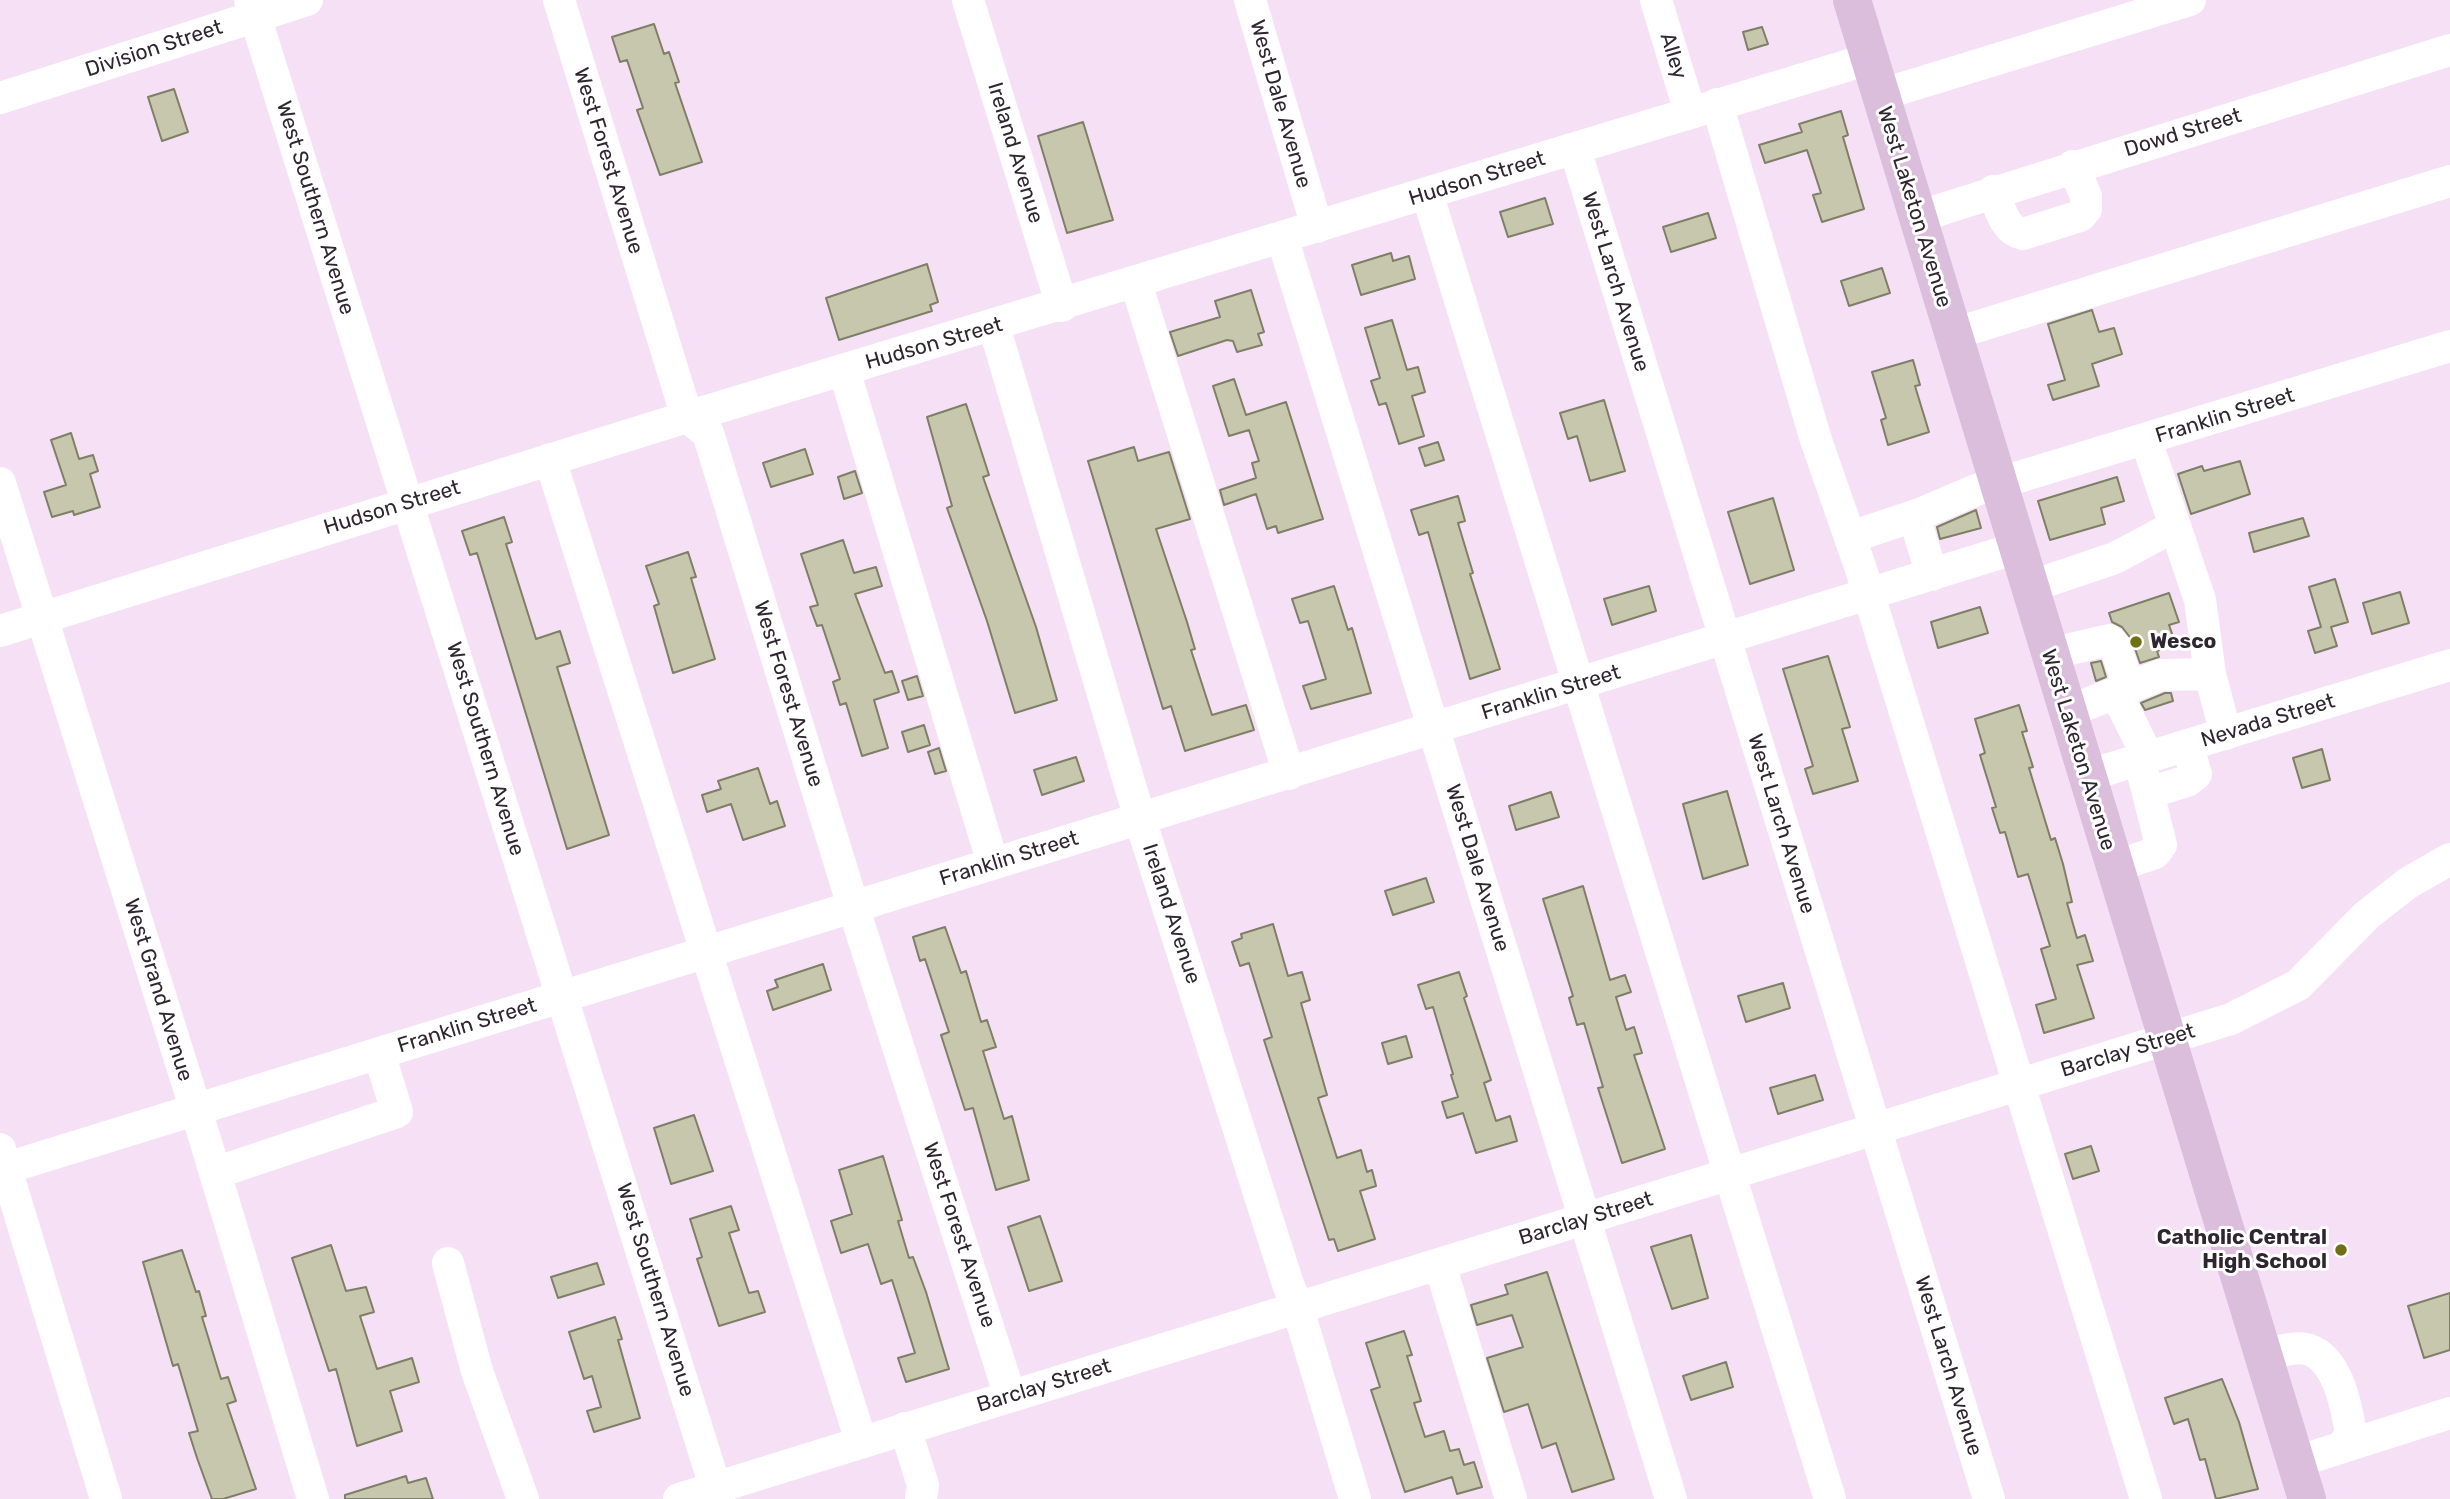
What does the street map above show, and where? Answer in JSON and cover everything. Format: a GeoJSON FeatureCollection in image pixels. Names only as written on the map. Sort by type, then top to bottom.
{"type":"FeatureCollection","features":[{"type":"Feature","properties":{"kind":"main road","name":"West Laketon Avenue"},"geometry":{"type":"LineString","coordinates":[[1852,0],[2307,1499]]}},
{"type":"Feature","properties":{"kind":"street","name":"Division Street"},"geometry":{"type":"LineString","coordinates":[[0,97],[253,8],[307,0]]}},
{"type":"Feature","properties":{"kind":"street","name":"West Forest Avenue"},"geometry":{"type":"LineString","coordinates":[[559,0],[687,416],[708,433],[853,906],[1010,1396]]}},
{"type":"Feature","properties":{"kind":"street","name":"Ireland Avenue"},"geometry":{"type":"LineString","coordinates":[[968,0],[1062,306]]}},
{"type":"Feature","properties":{"kind":"street","name":"West Dale Avenue"},"geometry":{"type":"LineString","coordinates":[[1250,0],[1314,218]]}},
{"type":"Feature","properties":{"kind":"street","name":"Alley"},"geometry":{"type":"LineString","coordinates":[[1656,0],[1703,108],[1851,537],[2146,1499]]}},
{"type":"Feature","properties":{"kind":"street"},"geometry":{"type":"LineString","coordinates":[[1880,95],[2190,0]]}},
{"type":"Feature","properties":{"kind":"street","name":"West Southern Avenue"},"geometry":{"type":"LineString","coordinates":[[253,8],[718,1493]]}},
{"type":"Feature","properties":{"kind":"street","name":"Dowd Street"},"geometry":{"type":"LineString","coordinates":[[1917,217],[2450,50]]}},
{"type":"Feature","properties":{"kind":"street","name":"Hudson Street"},"geometry":{"type":"LineString","coordinates":[[0,631],[687,416],[1136,283],[1282,237],[1314,218],[1427,193],[1869,59]]}},
{"type":"Feature","properties":{"kind":"street","name":"West Larch Avenue"},"geometry":{"type":"LineString","coordinates":[[1575,149],[1989,1499]]}},
{"type":"Feature","properties":{"kind":"street"},"geometry":{"type":"LineString","coordinates":[[1993,191],[2008,226],[2015,232],[2024,234],[2080,216],[2086,209],[2086,196],[2073,166]]}},
{"type":"Feature","properties":{"kind":"street"},"geometry":{"type":"LineString","coordinates":[[1953,334],[2450,181]]}},
{"type":"Feature","properties":{"kind":"street"},"geometry":{"type":"LineString","coordinates":[[1427,193],[1830,1499]]}},
{"type":"Feature","properties":{"kind":"street","name":"West Dale Avenue"},"geometry":{"type":"LineString","coordinates":[[1282,237],[1671,1499]]}},
{"type":"Feature","properties":{"kind":"street"},"geometry":{"type":"LineString","coordinates":[[1136,283],[1289,774]]}},
{"type":"Feature","properties":{"kind":"street","name":"Ireland Avenue"},"geometry":{"type":"LineString","coordinates":[[994,326],[1140,819],[1298,1309],[1356,1499]]}},
{"type":"Feature","properties":{"kind":"street","name":"Franklin Street"},"geometry":{"type":"LineString","coordinates":[[1851,537],[1917,515],[1976,490],[2450,346]]}},
{"type":"Feature","properties":{"kind":"street"},"geometry":{"type":"LineString","coordinates":[[844,370],[992,864]]}},
{"type":"Feature","properties":{"kind":"street"},"geometry":{"type":"LineString","coordinates":[[2146,440],[2200,600],[2210,674],[2226,734]]}},
{"type":"Feature","properties":{"kind":"street"},"geometry":{"type":"LineString","coordinates":[[550,459],[861,1441]]}},
{"type":"Feature","properties":{"kind":"street","name":"West Grand Avenue"},"geometry":{"type":"LineString","coordinates":[[0,483],[215,1173],[313,1499]]}},
{"type":"Feature","properties":{"kind":"street"},"geometry":{"type":"LineString","coordinates":[[1917,515],[1931,575]]}},
{"type":"Feature","properties":{"kind":"street"},"geometry":{"type":"LineString","coordinates":[[2029,587],[2115,558],[2175,526]]}},
{"type":"Feature","properties":{"kind":"street","name":"Franklin Street"},"geometry":{"type":"LineString","coordinates":[[2,1162],[195,1109],[379,1053],[1434,730],[2017,548]]}},
{"type":"Feature","properties":{"kind":"street"},"geometry":{"type":"LineString","coordinates":[[2049,654],[2109,640],[2115,646],[2122,690],[2143,758],[2148,793],[2161,845],[2155,853],[2114,867]]}},
{"type":"Feature","properties":{"kind":"street","name":"Nevada Street"},"geometry":{"type":"LineString","coordinates":[[2086,776],[2450,665]]}},
{"type":"Feature","properties":{"kind":"street"},"geometry":{"type":"LineString","coordinates":[[2067,712],[2161,675],[2210,674]]}},
{"type":"Feature","properties":{"kind":"street"},"geometry":{"type":"LineString","coordinates":[[2148,793],[2187,781],[2196,774],[2188,745]]}},
{"type":"Feature","properties":{"kind":"street","name":"Barclay Street"},"geometry":{"type":"LineString","coordinates":[[679,1499],[718,1493],[861,1441],[1298,1309],[2231,1019],[2298,985],[2367,915],[2408,883],[2450,859]]}},
{"type":"Feature","properties":{"kind":"street"},"geometry":{"type":"LineString","coordinates":[[215,1173],[397,1112],[379,1053]]}},
{"type":"Feature","properties":{"kind":"street"},"geometry":{"type":"LineString","coordinates":[[2,1162],[106,1499]]}},
{"type":"Feature","properties":{"kind":"street"},"geometry":{"type":"LineString","coordinates":[[448,1263],[477,1371],[523,1499]]}},
{"type":"Feature","properties":{"kind":"street"},"geometry":{"type":"LineString","coordinates":[[1440,1265],[1511,1499]]}},
{"type":"Feature","properties":{"kind":"street"},"geometry":{"type":"LineString","coordinates":[[2264,1357],[2293,1348],[2314,1351],[2331,1367],[2347,1406],[2351,1434],[2341,1448]]}},
{"type":"Feature","properties":{"kind":"street"},"geometry":{"type":"LineString","coordinates":[[2297,1462],[2450,1413]]}},
{"type":"Feature","properties":{"kind":"street"},"geometry":{"type":"LineString","coordinates":[[905,1428],[922,1485],[921,1499]]}},
{"type":"Feature","properties":{"kind":"building"},"geometry":{"type":"Polygon","coordinates":[[[654,24],[664,54],[669,52],[679,82],[675,83],[702,162],[660,175],[637,110],[643,108],[627,60],[620,62],[612,37],[654,24]]]}},
{"type":"Feature","properties":{"kind":"building"},"geometry":{"type":"Polygon","coordinates":[[[1762,27],[1768,44],[1748,50],[1743,32],[1762,27]]]}},
{"type":"Feature","properties":{"kind":"building"},"geometry":{"type":"Polygon","coordinates":[[[174,89],[188,132],[162,141],[148,97],[174,89]]]}},
{"type":"Feature","properties":{"kind":"building"},"geometry":{"type":"Polygon","coordinates":[[[1841,111],[1848,135],[1843,137],[1864,209],[1822,222],[1813,195],[1821,193],[1807,150],[1765,163],[1759,145],[1802,132],[1799,124],[1841,111]]]}},
{"type":"Feature","properties":{"kind":"building"},"geometry":{"type":"Polygon","coordinates":[[[1083,122],[1113,220],[1067,233],[1038,136],[1083,122]]]}},
{"type":"Feature","properties":{"kind":"building"},"geometry":{"type":"Polygon","coordinates":[[[1545,198],[1553,224],[1508,237],[1500,212],[1545,198]]]}},
{"type":"Feature","properties":{"kind":"building"},"geometry":{"type":"Polygon","coordinates":[[[1708,213],[1716,238],[1671,252],[1663,227],[1708,213]]]}},
{"type":"Feature","properties":{"kind":"building"},"geometry":{"type":"Polygon","coordinates":[[[1391,253],[1393,261],[1409,256],[1415,279],[1361,295],[1352,265],[1391,253]]]}},
{"type":"Feature","properties":{"kind":"building"},"geometry":{"type":"Polygon","coordinates":[[[927,264],[938,302],[930,305],[932,311],[839,340],[826,298],[927,264]]]}},
{"type":"Feature","properties":{"kind":"building"},"geometry":{"type":"Polygon","coordinates":[[[1882,268],[1890,293],[1849,306],[1841,281],[1882,268]]]}},
{"type":"Feature","properties":{"kind":"building"},"geometry":{"type":"Polygon","coordinates":[[[1251,290],[1264,332],[1258,334],[1262,345],[1237,352],[1233,341],[1227,340],[1178,356],[1170,332],[1220,317],[1215,301],[1251,290]]]}},
{"type":"Feature","properties":{"kind":"building"},"geometry":{"type":"Polygon","coordinates":[[[2092,310],[2099,332],[2114,328],[2122,354],[2092,364],[2099,386],[2053,400],[2048,385],[2065,380],[2048,324],[2092,310]]]}},
{"type":"Feature","properties":{"kind":"building"},"geometry":{"type":"Polygon","coordinates":[[[1392,320],[1407,370],[1418,367],[1425,392],[1412,396],[1424,436],[1399,444],[1386,403],[1379,405],[1371,381],[1380,378],[1365,328],[1392,320]]]}},
{"type":"Feature","properties":{"kind":"building"},"geometry":{"type":"Polygon","coordinates":[[[1913,360],[1920,385],[1915,386],[1929,432],[1888,445],[1881,420],[1886,418],[1872,372],[1913,360]]]}},
{"type":"Feature","properties":{"kind":"building"},"geometry":{"type":"Polygon","coordinates":[[[1234,379],[1246,415],[1286,402],[1323,519],[1278,533],[1276,526],[1267,529],[1256,494],[1224,505],[1220,490],[1256,478],[1252,463],[1259,461],[1249,430],[1229,436],[1213,386],[1234,379]]]}},
{"type":"Feature","properties":{"kind":"building"},"geometry":{"type":"Polygon","coordinates":[[[1604,400],[1625,471],[1590,481],[1577,436],[1568,439],[1560,413],[1604,400]]]}},
{"type":"Feature","properties":{"kind":"building"},"geometry":{"type":"Polygon","coordinates":[[[966,404],[989,475],[983,477],[1036,627],[1057,700],[1015,713],[987,621],[947,508],[952,506],[927,417],[966,404]]]}},
{"type":"Feature","properties":{"kind":"building"},"geometry":{"type":"Polygon","coordinates":[[[71,433],[79,459],[93,455],[98,471],[90,474],[100,507],[74,515],[73,511],[52,517],[44,492],[66,485],[51,440],[71,433]]]}},
{"type":"Feature","properties":{"kind":"building"},"geometry":{"type":"Polygon","coordinates":[[[1438,442],[1444,460],[1425,466],[1419,448],[1438,442]]]}},
{"type":"Feature","properties":{"kind":"building"},"geometry":{"type":"Polygon","coordinates":[[[1134,447],[1138,461],[1169,452],[1190,519],[1156,529],[1187,622],[1195,649],[1191,650],[1212,715],[1246,705],[1254,730],[1185,751],[1171,706],[1163,709],[1088,461],[1134,447]]]}},
{"type":"Feature","properties":{"kind":"building"},"geometry":{"type":"Polygon","coordinates":[[[805,449],[813,474],[771,487],[763,463],[805,449]]]}},
{"type":"Feature","properties":{"kind":"building"},"geometry":{"type":"Polygon","coordinates":[[[2240,461],[2250,494],[2191,514],[2178,474],[2202,466],[2204,471],[2240,461]]]}},
{"type":"Feature","properties":{"kind":"building"},"geometry":{"type":"Polygon","coordinates":[[[855,471],[862,493],[844,499],[838,477],[855,471]]]}},
{"type":"Feature","properties":{"kind":"building"},"geometry":{"type":"Polygon","coordinates":[[[2117,477],[2124,501],[2101,508],[2105,524],[2050,540],[2038,501],[2117,477]]]}},
{"type":"Feature","properties":{"kind":"building"},"geometry":{"type":"Polygon","coordinates":[[[1458,496],[1465,521],[1458,523],[1473,573],[1470,574],[1500,669],[1470,679],[1428,532],[1419,535],[1411,510],[1458,496]]]}},
{"type":"Feature","properties":{"kind":"building"},"geometry":{"type":"Polygon","coordinates":[[[1773,498],[1794,570],[1750,584],[1728,512],[1773,498]]]}},
{"type":"Feature","properties":{"kind":"building"},"geometry":{"type":"Polygon","coordinates":[[[1976,510],[1981,528],[1940,539],[1937,527],[1976,510]]]}},
{"type":"Feature","properties":{"kind":"building"},"geometry":{"type":"Polygon","coordinates":[[[504,517],[512,542],[506,544],[536,639],[560,631],[570,663],[557,667],[609,835],[567,849],[477,553],[470,555],[462,531],[504,517]]]}},
{"type":"Feature","properties":{"kind":"building"},"geometry":{"type":"Polygon","coordinates":[[[2303,518],[2309,536],[2254,552],[2249,533],[2303,518]]]}},
{"type":"Feature","properties":{"kind":"building"},"geometry":{"type":"Polygon","coordinates":[[[843,540],[854,573],[876,567],[882,586],[855,594],[885,673],[892,671],[899,692],[874,700],[888,748],[862,756],[846,703],[840,705],[833,682],[840,679],[822,625],[817,626],[810,607],[818,605],[801,554],[843,540]]]}},
{"type":"Feature","properties":{"kind":"building"},"geometry":{"type":"Polygon","coordinates":[[[688,552],[696,577],[691,578],[715,659],[673,673],[654,606],[659,604],[646,566],[688,552]]]}},
{"type":"Feature","properties":{"kind":"building"},"geometry":{"type":"Polygon","coordinates":[[[2335,579],[2348,622],[2331,627],[2337,646],[2315,653],[2308,631],[2321,627],[2309,587],[2335,579]]]}},
{"type":"Feature","properties":{"kind":"building"},"geometry":{"type":"Polygon","coordinates":[[[1334,586],[1348,630],[1352,628],[1371,693],[1311,709],[1303,686],[1326,679],[1308,621],[1300,623],[1292,599],[1334,586]]]}},
{"type":"Feature","properties":{"kind":"building"},"geometry":{"type":"Polygon","coordinates":[[[1649,586],[1656,611],[1612,625],[1604,599],[1649,586]]]}},
{"type":"Feature","properties":{"kind":"building"},"geometry":{"type":"Polygon","coordinates":[[[2400,592],[2409,623],[2372,634],[2363,603],[2400,592]]]}},
{"type":"Feature","properties":{"kind":"building"},"geometry":{"type":"Polygon","coordinates":[[[2169,593],[2179,622],[2169,625],[2176,645],[2157,651],[2159,657],[2140,663],[2132,640],[2122,627],[2112,622],[2109,613],[2169,593]]]}},
{"type":"Feature","properties":{"kind":"building"},"geometry":{"type":"Polygon","coordinates":[[[1980,607],[1988,633],[1938,648],[1931,622],[1980,607]]]}},
{"type":"Feature","properties":{"kind":"building"},"geometry":{"type":"Polygon","coordinates":[[[1828,656],[1850,727],[1842,729],[1858,781],[1813,794],[1805,769],[1813,766],[1783,669],[1828,656]]]}},
{"type":"Feature","properties":{"kind":"building"},"geometry":{"type":"Polygon","coordinates":[[[2101,661],[2106,677],[2096,681],[2091,663],[2101,661]]]}},
{"type":"Feature","properties":{"kind":"building"},"geometry":{"type":"Polygon","coordinates":[[[917,676],[923,696],[908,700],[902,681],[917,676]]]}},
{"type":"Feature","properties":{"kind":"building"},"geometry":{"type":"Polygon","coordinates":[[[2171,693],[2173,701],[2145,710],[2141,703],[2171,693]]]}},
{"type":"Feature","properties":{"kind":"building"},"geometry":{"type":"Polygon","coordinates":[[[2019,705],[2027,731],[2022,732],[2033,767],[2029,768],[2051,840],[2055,838],[2063,864],[2072,902],[2067,903],[2077,938],[2085,935],[2093,961],[2077,965],[2094,1018],[2044,1033],[2036,1005],[2056,999],[2041,949],[2050,946],[2028,874],[2018,877],[2005,832],[2000,833],[1992,808],[1996,807],[1980,755],[1985,753],[1975,719],[2019,705]]]}},
{"type":"Feature","properties":{"kind":"building"},"geometry":{"type":"Polygon","coordinates":[[[924,725],[930,745],[908,752],[902,732],[924,725]]]}},
{"type":"Feature","properties":{"kind":"building"},"geometry":{"type":"Polygon","coordinates":[[[939,748],[946,771],[935,774],[928,752],[939,748]]]}},
{"type":"Feature","properties":{"kind":"building"},"geometry":{"type":"Polygon","coordinates":[[[2322,749],[2330,780],[2302,788],[2293,758],[2322,749]]]}},
{"type":"Feature","properties":{"kind":"building"},"geometry":{"type":"Polygon","coordinates":[[[1076,757],[1084,781],[1042,795],[1034,770],[1076,757]]]}},
{"type":"Feature","properties":{"kind":"building"},"geometry":{"type":"Polygon","coordinates":[[[758,768],[770,804],[777,801],[785,826],[743,840],[731,804],[707,812],[702,795],[721,789],[718,781],[758,768]]]}},
{"type":"Feature","properties":{"kind":"building"},"geometry":{"type":"Polygon","coordinates":[[[1727,791],[1748,865],[1703,879],[1683,804],[1727,791]]]}},
{"type":"Feature","properties":{"kind":"building"},"geometry":{"type":"Polygon","coordinates":[[[1551,792],[1559,817],[1516,830],[1509,806],[1551,792]]]}},
{"type":"Feature","properties":{"kind":"building"},"geometry":{"type":"Polygon","coordinates":[[[1426,878],[1434,902],[1393,915],[1385,891],[1426,878]]]}},
{"type":"Feature","properties":{"kind":"building"},"geometry":{"type":"Polygon","coordinates":[[[1583,886],[1610,980],[1625,975],[1631,992],[1616,997],[1626,1030],[1634,1027],[1642,1053],[1634,1055],[1665,1149],[1622,1163],[1598,1088],[1603,1087],[1584,1023],[1577,1025],[1569,998],[1573,996],[1543,899],[1583,886]]]}},
{"type":"Feature","properties":{"kind":"building"},"geometry":{"type":"Polygon","coordinates":[[[1273,924],[1288,976],[1302,972],[1310,1000],[1301,1003],[1327,1095],[1318,1098],[1337,1158],[1361,1150],[1367,1172],[1372,1170],[1376,1186],[1360,1191],[1375,1239],[1338,1251],[1334,1239],[1329,1240],[1264,1040],[1272,1037],[1249,963],[1240,966],[1232,942],[1242,938],[1241,934],[1273,924]]]}},
{"type":"Feature","properties":{"kind":"building"},"geometry":{"type":"Polygon","coordinates":[[[945,927],[961,973],[966,971],[981,1022],[987,1020],[996,1047],[983,1051],[1004,1119],[1012,1116],[1029,1180],[996,1190],[973,1108],[965,1110],[941,1035],[949,1032],[925,959],[920,961],[913,937],[945,927]]]}},
{"type":"Feature","properties":{"kind":"building"},"geometry":{"type":"Polygon","coordinates":[[[823,964],[831,990],[773,1010],[767,991],[778,987],[775,980],[823,964]]]}},
{"type":"Feature","properties":{"kind":"building"},"geometry":{"type":"Polygon","coordinates":[[[1459,972],[1467,996],[1464,998],[1491,1080],[1484,1083],[1496,1121],[1510,1116],[1517,1141],[1476,1153],[1463,1113],[1447,1118],[1442,1102],[1458,1097],[1451,1075],[1453,1074],[1433,1007],[1426,1009],[1418,985],[1459,972]]]}},
{"type":"Feature","properties":{"kind":"building"},"geometry":{"type":"Polygon","coordinates":[[[1783,983],[1790,1008],[1746,1022],[1738,996],[1783,983]]]}},
{"type":"Feature","properties":{"kind":"building"},"geometry":{"type":"Polygon","coordinates":[[[1406,1036],[1412,1057],[1388,1064],[1382,1043],[1406,1036]]]}},
{"type":"Feature","properties":{"kind":"building"},"geometry":{"type":"Polygon","coordinates":[[[1815,1075],[1823,1100],[1778,1114],[1770,1088],[1815,1075]]]}},
{"type":"Feature","properties":{"kind":"building"},"geometry":{"type":"Polygon","coordinates":[[[694,1115],[713,1171],[671,1184],[654,1128],[694,1115]]]}},
{"type":"Feature","properties":{"kind":"building"},"geometry":{"type":"Polygon","coordinates":[[[2091,1146],[2099,1171],[2073,1179],[2065,1154],[2091,1146]]]}},
{"type":"Feature","properties":{"kind":"building"},"geometry":{"type":"Polygon","coordinates":[[[883,1156],[902,1220],[898,1221],[909,1258],[913,1257],[926,1292],[949,1369],[906,1382],[898,1358],[915,1353],[892,1280],[881,1284],[868,1244],[841,1253],[831,1221],[852,1214],[839,1170],[883,1156]]]}},
{"type":"Feature","properties":{"kind":"building"},"geometry":{"type":"Polygon","coordinates":[[[731,1206],[739,1230],[729,1233],[749,1293],[758,1291],[765,1312],[719,1326],[697,1259],[702,1257],[690,1219],[731,1206]]]}},
{"type":"Feature","properties":{"kind":"building"},"geometry":{"type":"Polygon","coordinates":[[[1040,1216],[1062,1281],[1029,1291],[1008,1227],[1040,1216]]]}},
{"type":"Feature","properties":{"kind":"building"},"geometry":{"type":"Polygon","coordinates":[[[1691,1235],[1708,1298],[1672,1309],[1651,1247],[1691,1235]]]}},
{"type":"Feature","properties":{"kind":"building"},"geometry":{"type":"Polygon","coordinates":[[[331,1245],[346,1291],[366,1287],[374,1312],[360,1316],[377,1369],[412,1358],[419,1382],[390,1391],[402,1431],[357,1446],[336,1369],[329,1371],[292,1258],[331,1245]]]}},
{"type":"Feature","properties":{"kind":"building"},"geometry":{"type":"Polygon","coordinates":[[[182,1250],[196,1292],[199,1291],[206,1316],[202,1317],[221,1379],[228,1377],[236,1401],[227,1404],[256,1489],[223,1499],[212,1499],[197,1458],[189,1433],[198,1431],[178,1364],[173,1366],[143,1262],[182,1250]]]}},
{"type":"Feature","properties":{"kind":"building"},"geometry":{"type":"Polygon","coordinates":[[[597,1263],[604,1284],[558,1298],[551,1277],[597,1263]]]}},
{"type":"Feature","properties":{"kind":"building"},"geometry":{"type":"Polygon","coordinates":[[[1547,1272],[1614,1479],[1572,1492],[1556,1443],[1542,1448],[1528,1404],[1504,1412],[1487,1358],[1523,1347],[1512,1315],[1477,1325],[1471,1305],[1508,1294],[1505,1285],[1547,1272]]]}},
{"type":"Feature","properties":{"kind":"building"},"geometry":{"type":"Polygon","coordinates":[[[2450,1293],[2450,1350],[2424,1358],[2408,1306],[2450,1293]]]}},
{"type":"Feature","properties":{"kind":"building"},"geometry":{"type":"Polygon","coordinates":[[[615,1317],[622,1339],[618,1340],[640,1418],[594,1432],[587,1411],[601,1407],[592,1376],[584,1379],[569,1332],[615,1317]]]}},
{"type":"Feature","properties":{"kind":"building"},"geometry":{"type":"Polygon","coordinates":[[[1404,1331],[1412,1355],[1407,1356],[1421,1401],[1414,1403],[1425,1437],[1444,1431],[1450,1451],[1459,1449],[1464,1465],[1474,1462],[1482,1487],[1457,1494],[1452,1477],[1405,1492],[1371,1390],[1380,1387],[1366,1343],[1404,1331]]]}},
{"type":"Feature","properties":{"kind":"building"},"geometry":{"type":"Polygon","coordinates":[[[1726,1362],[1733,1387],[1691,1400],[1683,1376],[1726,1362]]]}},
{"type":"Feature","properties":{"kind":"building"},"geometry":{"type":"Polygon","coordinates":[[[2222,1379],[2239,1422],[2258,1489],[2216,1499],[2205,1459],[2200,1460],[2188,1419],[2174,1424],[2165,1398],[2222,1379]]]}},
{"type":"Feature","properties":{"kind":"building"},"geometry":{"type":"Polygon","coordinates":[[[406,1476],[408,1483],[426,1478],[433,1499],[345,1499],[345,1495],[406,1476]]]}},
{"type":"Feature","properties":{"kind":"place","name":"Wesco"},"geometry":{"type":"Point","coordinates":[2136,642]}},
{"type":"Feature","properties":{"kind":"place","name":"Catholic Central High School"},"geometry":{"type":"Point","coordinates":[2341,1250]}}]}
